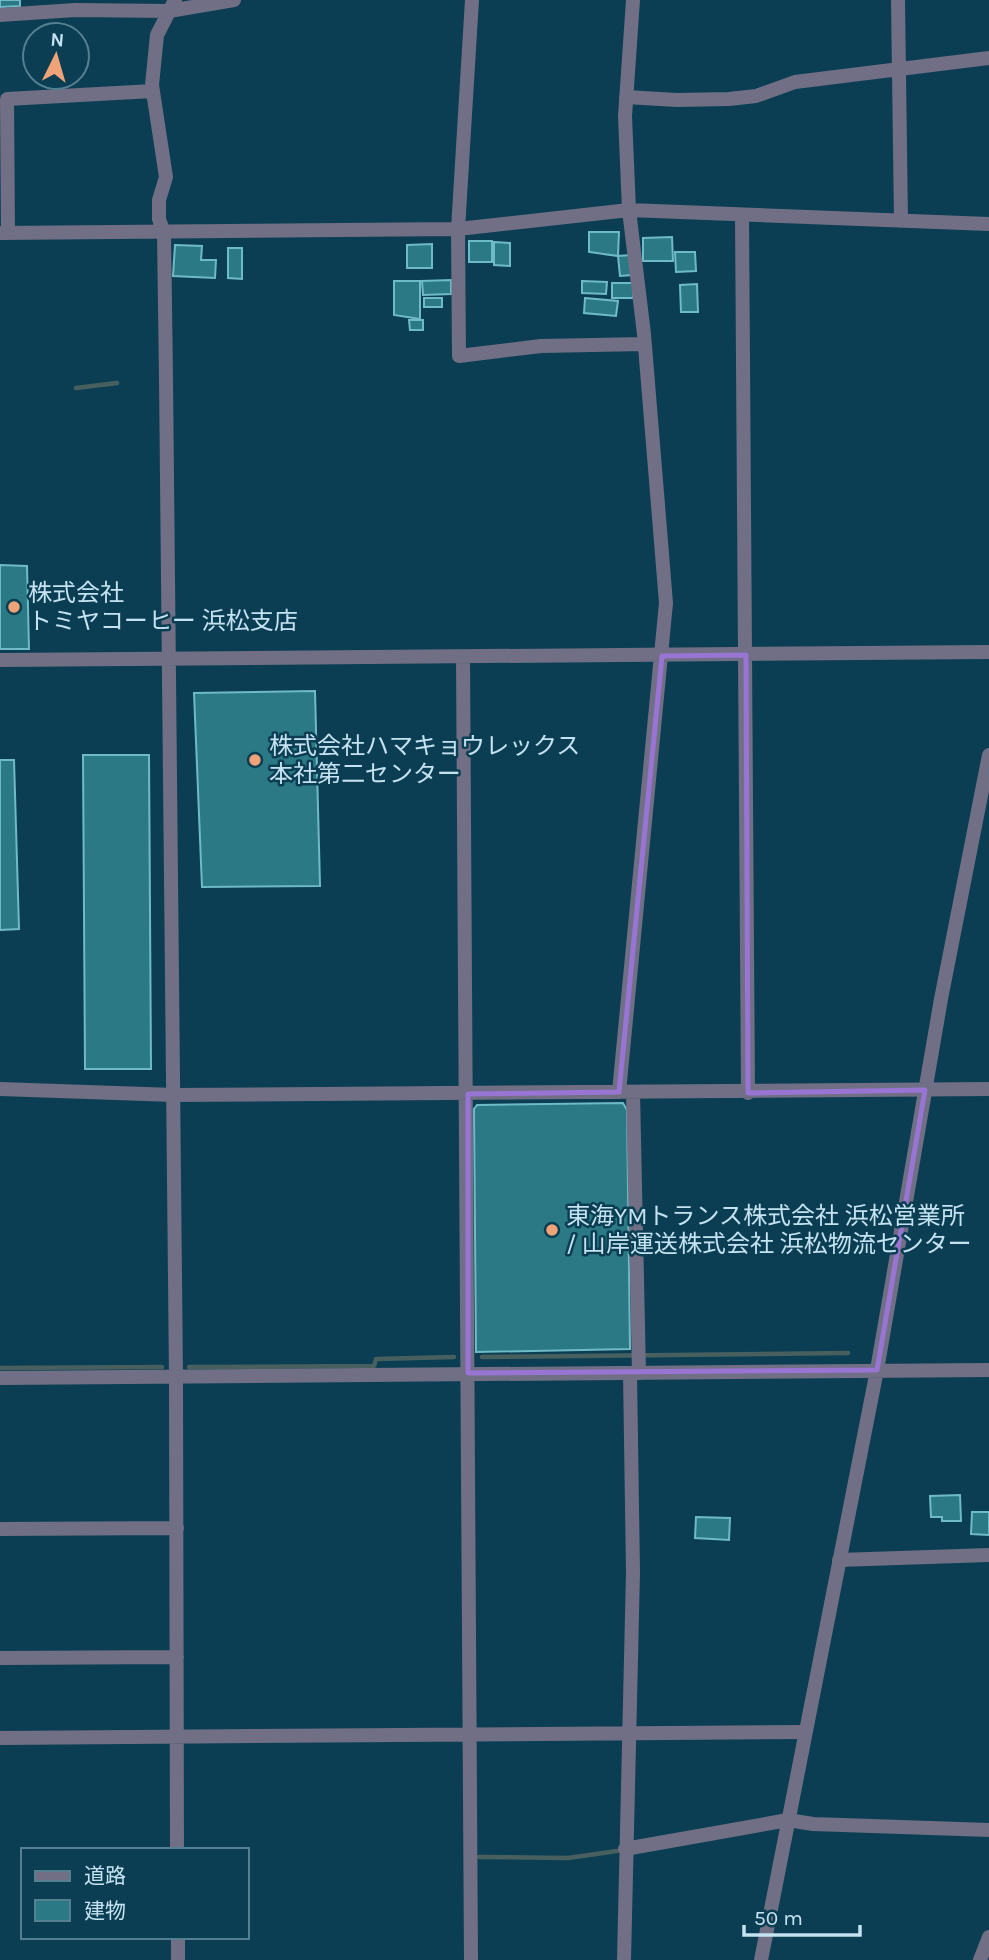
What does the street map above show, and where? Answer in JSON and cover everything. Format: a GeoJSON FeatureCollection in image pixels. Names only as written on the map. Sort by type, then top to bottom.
{"type":"FeatureCollection","features":[{"type":"Feature","properties":{"kind":"street"},"geometry":{"type":"LineString","coordinates":[[0,15],[48,6],[172,5],[234,0]]}},
{"type":"Feature","properties":{"kind":"street"},"geometry":{"type":"LineString","coordinates":[[472,0],[458,229],[459,356],[541,346],[645,344]]}},
{"type":"Feature","properties":{"kind":"street"},"geometry":{"type":"LineString","coordinates":[[624,1960],[637,1364],[626,1092],[645,792],[666,603],[645,344],[629,210],[626,97],[633,0]]}},
{"type":"Feature","properties":{"kind":"street"},"geometry":{"type":"LineString","coordinates":[[898,0],[901,221]]}},
{"type":"Feature","properties":{"kind":"street"},"geometry":{"type":"LineString","coordinates":[[172,5],[157,35],[153,91],[166,177],[159,200],[159,219],[163,233],[174,1095],[177,1848]]}},
{"type":"Feature","properties":{"kind":"street"},"geometry":{"type":"LineString","coordinates":[[626,97],[729,99],[756,96],[796,82],[989,58]]}},
{"type":"Feature","properties":{"kind":"street"},"geometry":{"type":"LineString","coordinates":[[153,91],[7,99],[4,233],[458,229],[629,210],[989,224]]}},
{"type":"Feature","properties":{"kind":"street"},"geometry":{"type":"LineString","coordinates":[[742,215],[748,1093]]}},
{"type":"Feature","properties":{"kind":"street"},"geometry":{"type":"LineString","coordinates":[[0,660],[989,652]]}},
{"type":"Feature","properties":{"kind":"street"},"geometry":{"type":"LineString","coordinates":[[463,657],[468,1094],[471,1960]]}},
{"type":"Feature","properties":{"kind":"street"},"geometry":{"type":"LineString","coordinates":[[761,1960],[877,1370],[925,1090],[989,755]]}},
{"type":"Feature","properties":{"kind":"street"},"geometry":{"type":"LineString","coordinates":[[0,1089],[174,1095],[748,1093],[989,1089]]}},
{"type":"Feature","properties":{"kind":"street"},"geometry":{"type":"LineString","coordinates":[[0,1378],[468,1373],[637,1364],[989,1370]]}},
{"type":"Feature","properties":{"kind":"street"},"geometry":{"type":"LineString","coordinates":[[0,1529],[177,1528]]}},
{"type":"Feature","properties":{"kind":"street"},"geometry":{"type":"LineString","coordinates":[[839,1560],[989,1555]]}},
{"type":"Feature","properties":{"kind":"street"},"geometry":{"type":"LineString","coordinates":[[0,1658],[177,1657]]}},
{"type":"Feature","properties":{"kind":"street"},"geometry":{"type":"LineString","coordinates":[[0,1738],[804,1732]]}},
{"type":"Feature","properties":{"kind":"street"},"geometry":{"type":"LineString","coordinates":[[625,1849],[788,1820],[813,1824],[989,1830]]}},
{"type":"Feature","properties":{"kind":"street"},"geometry":{"type":"LineString","coordinates":[[980,1960],[989,1937]]}},
{"type":"Feature","properties":{"kind":"street"},"geometry":{"type":"LineString","coordinates":[[178,1939],[178,1960]]}},
{"type":"Feature","properties":{"kind":"highlighted area"},"geometry":{"type":"Polygon","coordinates":[[[746,655],[748,1093],[925,1090],[877,1370],[468,1373],[468,1094],[619,1092],[662,656],[746,655]]]}},
{"type":"Feature","properties":{"kind":"building"},"geometry":{"type":"Polygon","coordinates":[[[0,0],[20,0],[20,6],[0,7],[0,0]]]}},
{"type":"Feature","properties":{"kind":"building"},"geometry":{"type":"Polygon","coordinates":[[[589,232],[619,232],[618,256],[589,252],[589,232]]]}},
{"type":"Feature","properties":{"kind":"building"},"geometry":{"type":"Polygon","coordinates":[[[672,237],[673,261],[643,261],[643,238],[672,237]]]}},
{"type":"Feature","properties":{"kind":"building"},"geometry":{"type":"Polygon","coordinates":[[[469,241],[492,241],[492,262],[469,262],[469,241]]]}},
{"type":"Feature","properties":{"kind":"building"},"geometry":{"type":"Polygon","coordinates":[[[494,242],[510,243],[510,266],[494,265],[494,242]]]}},
{"type":"Feature","properties":{"kind":"building"},"geometry":{"type":"Polygon","coordinates":[[[432,244],[432,268],[407,268],[407,245],[432,244]]]}},
{"type":"Feature","properties":{"kind":"building"},"geometry":{"type":"Polygon","coordinates":[[[175,245],[202,246],[201,260],[216,260],[215,278],[173,276],[175,245]]]}},
{"type":"Feature","properties":{"kind":"building"},"geometry":{"type":"Polygon","coordinates":[[[228,248],[242,248],[242,279],[228,278],[228,248]]]}},
{"type":"Feature","properties":{"kind":"building"},"geometry":{"type":"Polygon","coordinates":[[[675,252],[695,252],[696,271],[676,272],[675,252]]]}},
{"type":"Feature","properties":{"kind":"building"},"geometry":{"type":"Polygon","coordinates":[[[631,255],[632,275],[620,276],[618,256],[631,255]]]}},
{"type":"Feature","properties":{"kind":"building"},"geometry":{"type":"Polygon","coordinates":[[[451,280],[451,294],[423,295],[422,281],[451,280]]]}},
{"type":"Feature","properties":{"kind":"building"},"geometry":{"type":"Polygon","coordinates":[[[394,281],[420,281],[420,319],[394,315],[394,281]]]}},
{"type":"Feature","properties":{"kind":"building"},"geometry":{"type":"Polygon","coordinates":[[[582,281],[607,282],[606,294],[582,293],[582,281]]]}},
{"type":"Feature","properties":{"kind":"building"},"geometry":{"type":"Polygon","coordinates":[[[612,283],[634,283],[633,298],[612,298],[612,283]]]}},
{"type":"Feature","properties":{"kind":"building"},"geometry":{"type":"Polygon","coordinates":[[[697,284],[698,312],[681,312],[680,285],[697,284]]]}},
{"type":"Feature","properties":{"kind":"building"},"geometry":{"type":"Polygon","coordinates":[[[424,298],[442,298],[442,307],[424,307],[424,298]]]}},
{"type":"Feature","properties":{"kind":"building"},"geometry":{"type":"Polygon","coordinates":[[[585,298],[618,301],[616,316],[584,313],[585,298]]]}},
{"type":"Feature","properties":{"kind":"building"},"geometry":{"type":"Polygon","coordinates":[[[409,320],[423,320],[423,330],[410,330],[409,320]]]}},
{"type":"Feature","properties":{"kind":"building","name":"株式会社 トミヤコーヒー 浜松支店"},"geometry":{"type":"Polygon","coordinates":[[[0,565],[27,566],[29,649],[0,649],[0,565]]]}},
{"type":"Feature","properties":{"kind":"building"},"geometry":{"type":"Polygon","coordinates":[[[315,691],[320,886],[202,887],[194,693],[315,691]]]}},
{"type":"Feature","properties":{"kind":"building"},"geometry":{"type":"Polygon","coordinates":[[[83,755],[149,755],[151,1069],[85,1069],[83,755]]]}},
{"type":"Feature","properties":{"kind":"building"},"geometry":{"type":"Polygon","coordinates":[[[0,760],[14,760],[19,929],[0,930],[0,760]]]}},
{"type":"Feature","properties":{"kind":"building","name":"東海YMトランス株式会社 浜松営業所 / 山岸運送株式会社 浜松物流センター"},"geometry":{"type":"Polygon","coordinates":[[[623,1103],[627,1110],[630,1349],[476,1352],[474,1109],[477,1105],[623,1103]]]}},
{"type":"Feature","properties":{"kind":"building"},"geometry":{"type":"Polygon","coordinates":[[[960,1495],[961,1521],[942,1521],[942,1517],[931,1517],[930,1496],[960,1495]]]}},
{"type":"Feature","properties":{"kind":"building"},"geometry":{"type":"Polygon","coordinates":[[[972,1512],[989,1512],[989,1535],[971,1534],[972,1512]]]}},
{"type":"Feature","properties":{"kind":"building"},"geometry":{"type":"Polygon","coordinates":[[[696,1517],[730,1518],[729,1540],[695,1538],[696,1517]]]}},
{"type":"Feature","properties":{"kind":"waterway"},"geometry":{"type":"LineString","coordinates":[[76,388],[117,383]]}},
{"type":"Feature","properties":{"kind":"waterway"},"geometry":{"type":"LineString","coordinates":[[482,1357],[848,1353]]}},
{"type":"Feature","properties":{"kind":"waterway"},"geometry":{"type":"LineString","coordinates":[[189,1367],[374,1366],[376,1359],[454,1357]]}},
{"type":"Feature","properties":{"kind":"waterway"},"geometry":{"type":"LineString","coordinates":[[0,1368],[162,1367]]}},
{"type":"Feature","properties":{"kind":"waterway"},"geometry":{"type":"LineString","coordinates":[[479,1857],[568,1858],[617,1851]]}},
{"type":"Feature","properties":{"kind":"place","name":"株式会社 トミヤコーヒー 浜松支店"},"geometry":{"type":"Point","coordinates":[14,607]}},
{"type":"Feature","properties":{"kind":"place","name":"株式会社ハマキョウレックス 本社第二センター"},"geometry":{"type":"Point","coordinates":[255,760]}},
{"type":"Feature","properties":{"kind":"place","name":"東海YMトランス株式会社 浜松営業所 / 山岸運送株式会社 浜松物流センター"},"geometry":{"type":"Point","coordinates":[552,1230]}}]}
